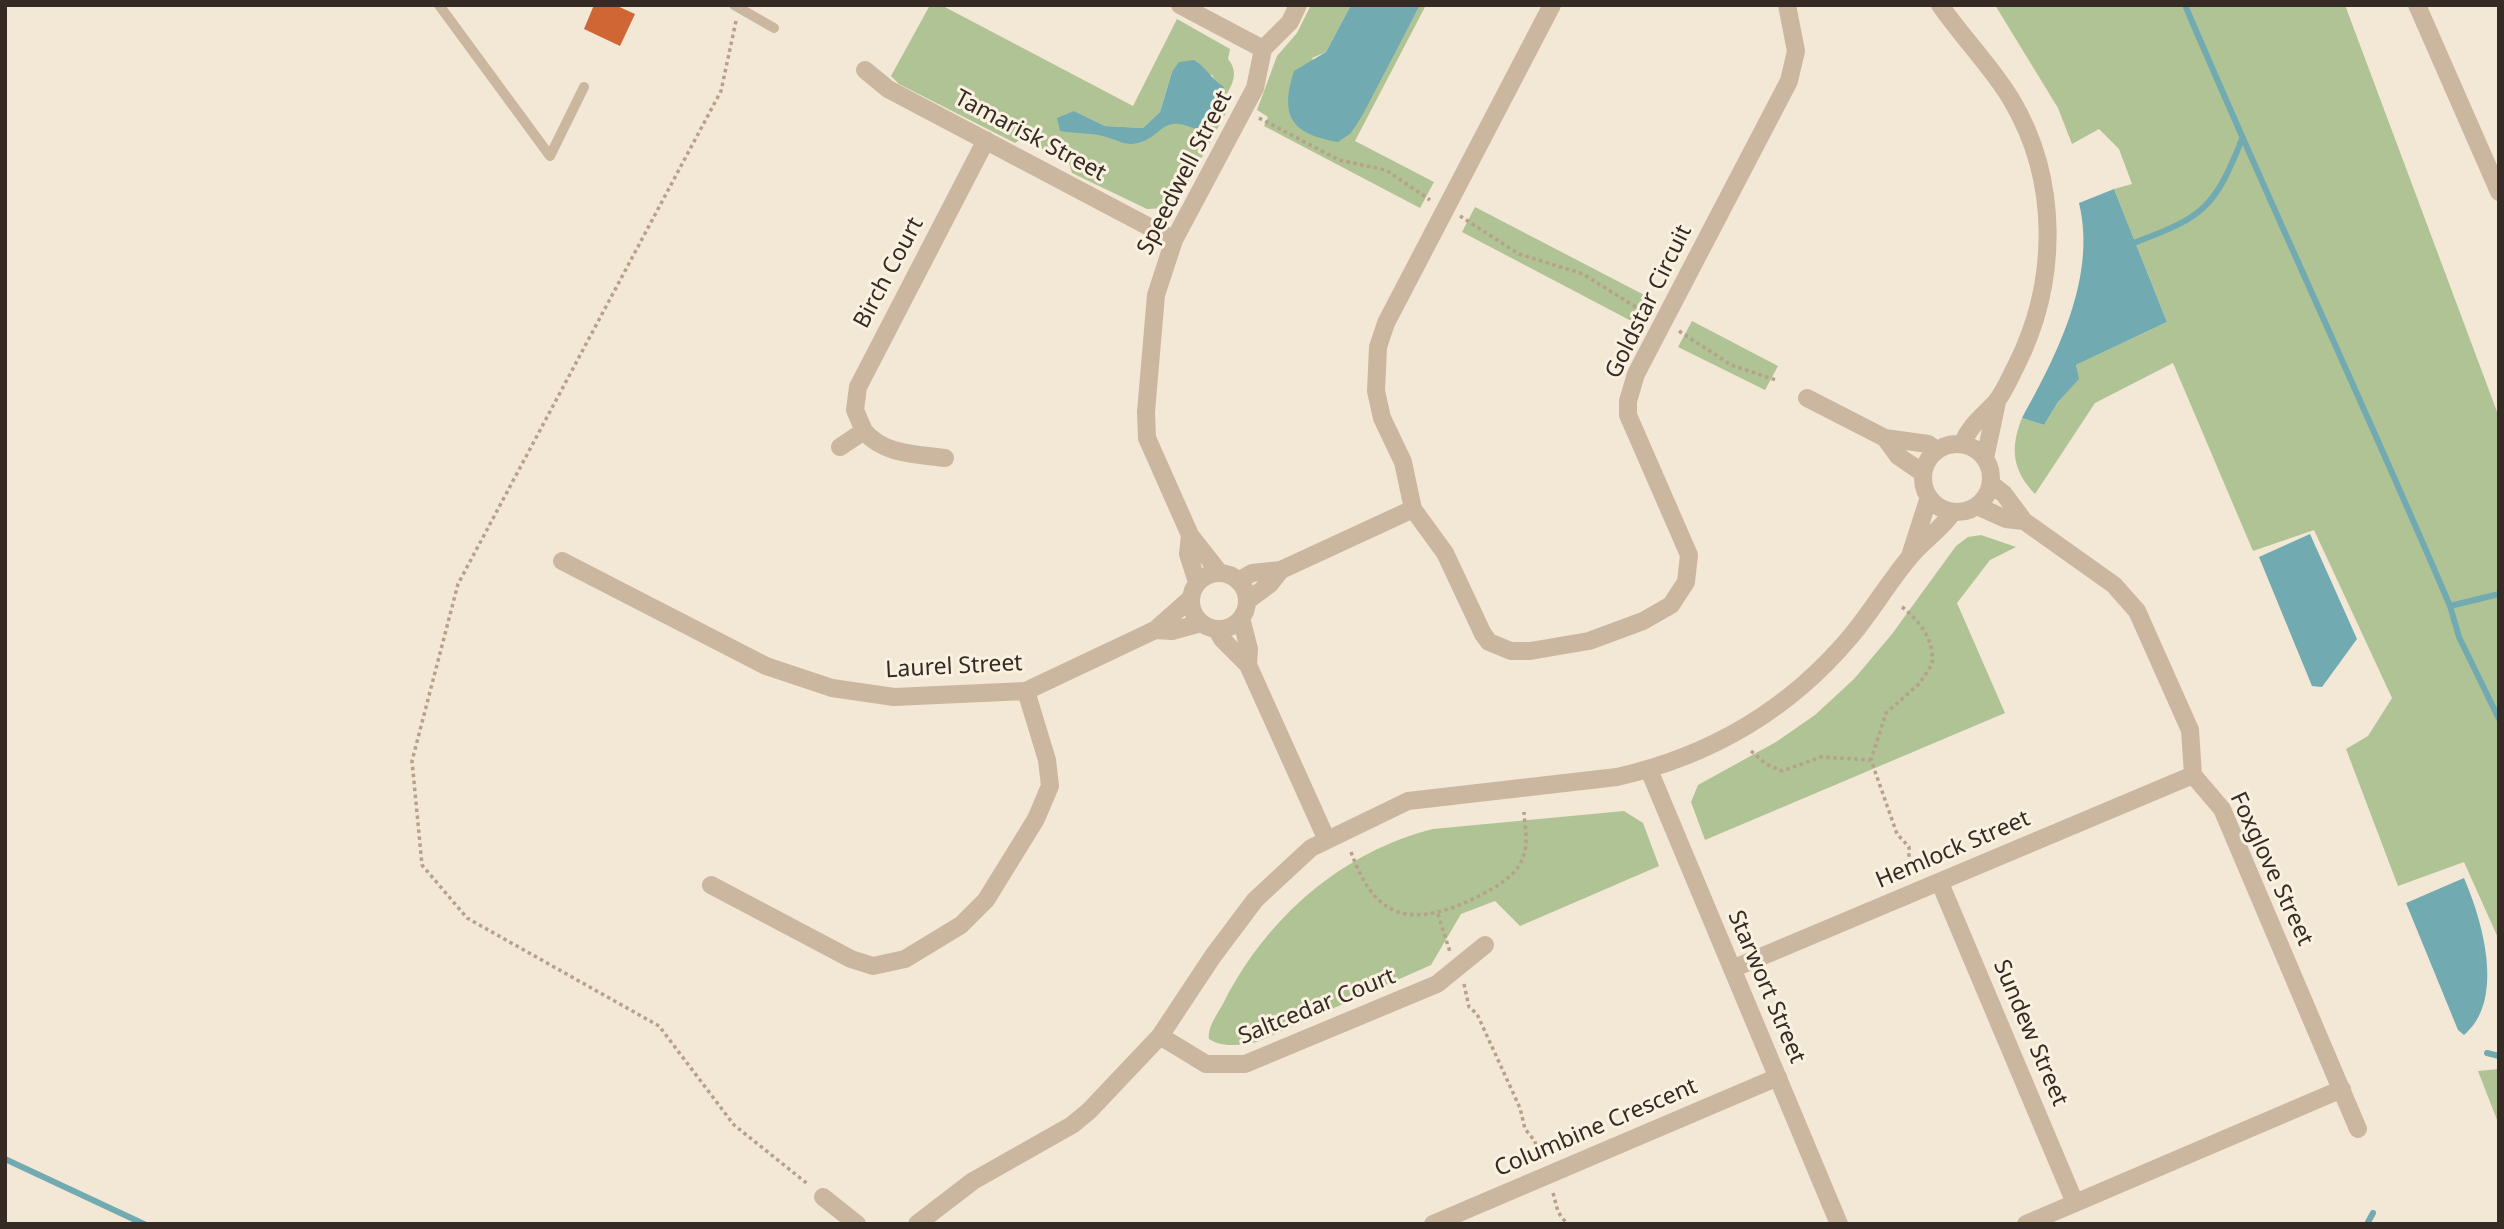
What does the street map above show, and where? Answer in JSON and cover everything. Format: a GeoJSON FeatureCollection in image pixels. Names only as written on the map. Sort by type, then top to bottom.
{"type":"FeatureCollection","features":[{"type":"Feature","properties":{"kind":"street"},"geometry":{"type":"LineString","coordinates":[[1180,5],[1263,49],[1290,22],[1298,5]]}},
{"type":"Feature","properties":{"kind":"street","name":"Goldstar Circuit"},"geometry":{"type":"LineString","coordinates":[[1552,5],[1381,335],[1376,391],[1382,418],[1403,462],[1413,509],[1445,553],[1483,634],[1500,648],[1530,651],[1589,640],[1643,621],[1677,599],[1689,572],[1689,555],[1631,428],[1628,401],[1636,374],[1789,81],[1796,51],[1787,5]]}},
{"type":"Feature","properties":{"kind":"street"},"geometry":{"type":"LineString","coordinates":[[1940,5],[2011,98],[2024,123],[2035,155],[2047,216],[2048,266],[2040,307],[2030,337],[1997,402],[1985,458]]}},
{"type":"Feature","properties":{"kind":"street"},"geometry":{"type":"LineString","coordinates":[[2417,5],[2499,191]]}},
{"type":"Feature","properties":{"kind":"street","name":"Speedwell Street"},"geometry":{"type":"LineString","coordinates":[[1219,572],[1190,535],[1151,451],[1146,425],[1156,295],[1174,240],[1255,88],[1263,49]]}},
{"type":"Feature","properties":{"kind":"street","name":"Tamarisk Street"},"geometry":{"type":"LineString","coordinates":[[865,70],[888,89],[1174,240]]}},
{"type":"Feature","properties":{"kind":"street","name":"Birch Court"},"geometry":{"type":"LineString","coordinates":[[864,431],[855,410],[858,387],[986,140]]}},
{"type":"Feature","properties":{"kind":"street"},"geometry":{"type":"LineString","coordinates":[[1807,398],[1885,438],[1928,444],[1937,450]]}},
{"type":"Feature","properties":{"kind":"street"},"geometry":{"type":"LineString","coordinates":[[1962,444],[1969,428],[1997,402]]}},
{"type":"Feature","properties":{"kind":"street"},"geometry":{"type":"LineString","coordinates":[[841,447],[864,431],[879,444],[890,449],[945,457]]}},
{"type":"Feature","properties":{"kind":"street"},"geometry":{"type":"LineString","coordinates":[[1885,438],[1898,456],[1923,473],[1929,498],[1944,510],[1953,512],[1977,506],[2007,519],[2024,521]]}},
{"type":"Feature","properties":{"kind":"street"},"geometry":{"type":"LineString","coordinates":[[1923,473],[1937,450],[1962,444],[1979,451],[1990,466],[1991,484],[1977,506]]}},
{"type":"Feature","properties":{"kind":"street"},"geometry":{"type":"LineString","coordinates":[[1991,484],[2004,494],[2024,521],[2113,585],[2137,611],[2190,730],[2193,775]]}},
{"type":"Feature","properties":{"kind":"street"},"geometry":{"type":"LineString","coordinates":[[1910,556],[1923,507],[1929,498]]}},
{"type":"Feature","properties":{"kind":"street"},"geometry":{"type":"LineString","coordinates":[[1238,581],[1252,573],[1281,570],[1413,509]]}},
{"type":"Feature","properties":{"kind":"street"},"geometry":{"type":"LineString","coordinates":[[917,1224],[972,1181],[1072,1125],[1140,1061],[1160,1037],[1213,956],[1255,900],[1294,861],[1326,838],[1408,801],[1562,786],[1649,770],[1727,738],[1791,695],[1825,666],[1852,636],[1910,556],[1933,536],[1953,512]]}},
{"type":"Feature","properties":{"kind":"street","name":"Speedwell Street"},"geometry":{"type":"LineString","coordinates":[[1190,535],[1188,554],[1194,590]]}},
{"type":"Feature","properties":{"kind":"street","name":"Laurel Street"},"geometry":{"type":"LineString","coordinates":[[562,561],[766,666],[832,688],[894,697],[1026,691],[1155,630],[1194,590]]}},
{"type":"Feature","properties":{"kind":"street"},"geometry":{"type":"LineString","coordinates":[[1248,665],[1249,649],[1241,618],[1247,601],[1270,584],[1281,570]]}},
{"type":"Feature","properties":{"kind":"street"},"geometry":{"type":"LineString","coordinates":[[1247,601],[1238,581],[1219,572],[1194,590],[1195,617],[1209,626],[1248,665],[1326,838]]}},
{"type":"Feature","properties":{"kind":"street"},"geometry":{"type":"LineString","coordinates":[[1209,626],[1226,629],[1241,618]]}},
{"type":"Feature","properties":{"kind":"street","name":"Laurel Street"},"geometry":{"type":"LineString","coordinates":[[1155,630],[1172,631],[1209,626]]}},
{"type":"Feature","properties":{"kind":"street"},"geometry":{"type":"LineString","coordinates":[[712,885],[862,963],[873,966],[895,963],[961,925],[979,909],[1047,797],[1049,772],[1026,691]]}},
{"type":"Feature","properties":{"kind":"street","name":"Starwort Street"},"geometry":{"type":"LineString","coordinates":[[1649,770],[1839,1224]]}},
{"type":"Feature","properties":{"kind":"street","name":"Hemlock Street"},"geometry":{"type":"LineString","coordinates":[[1732,969],[2193,775]]}},
{"type":"Feature","properties":{"kind":"street","name":"Foxglove Street"},"geometry":{"type":"LineString","coordinates":[[2193,775],[2222,809],[2358,1129]]}},
{"type":"Feature","properties":{"kind":"street","name":"Sundew Street"},"geometry":{"type":"LineString","coordinates":[[1940,883],[2075,1203]]}},
{"type":"Feature","properties":{"kind":"street","name":"Saltcedar Court"},"geometry":{"type":"LineString","coordinates":[[1160,1037],[1206,1064],[1244,1064],[1437,984],[1485,945]]}},
{"type":"Feature","properties":{"kind":"street","name":"Columbine Crescent"},"geometry":{"type":"LineString","coordinates":[[1433,1224],[1778,1077]]}},
{"type":"Feature","properties":{"kind":"street"},"geometry":{"type":"LineString","coordinates":[[2026,1224],[2342,1089]]}},
{"type":"Feature","properties":{"kind":"street"},"geometry":{"type":"LineString","coordinates":[[823,1197],[857,1224]]}},
{"type":"Feature","properties":{"kind":"lane"},"geometry":{"type":"LineString","coordinates":[[439,5],[550,156],[584,87]]}},
{"type":"Feature","properties":{"kind":"lane"},"geometry":{"type":"LineString","coordinates":[[736,7],[774,28]]}},
{"type":"Feature","properties":{"kind":"path"},"geometry":{"type":"LineString","coordinates":[[736,7],[721,91],[458,584],[411,761],[422,865],[467,918],[659,1027],[734,1125],[823,1197]]}},
{"type":"Feature","properties":{"kind":"path"},"geometry":{"type":"LineString","coordinates":[[1259,118],[1339,160],[1386,170],[1408,188],[1434,202]]}},
{"type":"Feature","properties":{"kind":"path"},"geometry":{"type":"LineString","coordinates":[[1457,214],[1519,254],[1583,274],[1652,316]]}},
{"type":"Feature","properties":{"kind":"path"},"geometry":{"type":"LineString","coordinates":[[1675,328],[1731,365],[1776,380]]}},
{"type":"Feature","properties":{"kind":"path"},"geometry":{"type":"LineString","coordinates":[[1902,607],[1920,624],[1928,638],[1932,664],[1920,683],[1886,713],[1871,760],[1895,831],[1909,848],[1909,863],[1922,870]]}},
{"type":"Feature","properties":{"kind":"path"},"geometry":{"type":"LineString","coordinates":[[1751,751],[1766,764],[1782,771],[1821,757],[1871,760]]}},
{"type":"Feature","properties":{"kind":"path"},"geometry":{"type":"LineString","coordinates":[[1351,852],[1366,887],[1384,906],[1404,915],[1438,914],[1490,890],[1519,866],[1525,852],[1524,812]]}},
{"type":"Feature","properties":{"kind":"path"},"geometry":{"type":"LineString","coordinates":[[1438,914],[1450,952]]}},
{"type":"Feature","properties":{"kind":"path"},"geometry":{"type":"LineString","coordinates":[[1464,984],[1469,1007],[1477,1014],[1520,1108],[1525,1129],[1535,1141],[1539,1161]]}},
{"type":"Feature","properties":{"kind":"path"},"geometry":{"type":"LineString","coordinates":[[1552,1191],[1558,1212],[1567,1224]]}},
{"type":"Feature","properties":{"kind":"green space"},"geometry":{"type":"Polygon","coordinates":[[[930,5],[941,5],[1133,106],[1177,19],[1230,49],[1228,59],[1234,70],[1231,86],[1222,103],[1228,109],[1180,197],[1166,208],[1147,209],[1072,173],[1069,163],[1022,138],[1015,143],[899,84],[891,76],[930,5]],[[1172,72],[1160,112],[1143,128],[1105,126],[1074,111],[1086,125],[1101,135],[1121,136],[1145,132],[1172,122],[1189,125],[1216,82],[1212,75],[1172,72]]]}},
{"type":"Feature","properties":{"kind":"green space"},"geometry":{"type":"Polygon","coordinates":[[[1311,5],[1351,5],[1326,52],[1312,58],[1351,133],[1420,5],[1426,5],[1355,141],[1434,182],[1420,208],[1264,126],[1268,117],[1257,110],[1277,56],[1297,33],[1311,5]]]}},
{"type":"Feature","properties":{"kind":"green space"},"geometry":{"type":"Polygon","coordinates":[[[1995,5],[2345,5],[2499,417],[2499,940],[2464,862],[2398,886],[2346,749],[2368,736],[2392,698],[2314,530],[2253,551],[2173,363],[2095,403],[2035,494],[2022,476],[2015,458],[2015,449],[2022,418],[2044,425],[2058,402],[2078,379],[2076,365],[2167,322],[2114,189],[2132,184],[2119,149],[2099,129],[2072,144],[2058,108],[1995,5]]]}},
{"type":"Feature","properties":{"kind":"green space"},"geometry":{"type":"Polygon","coordinates":[[[1475,207],[1650,298],[1637,324],[1462,232],[1475,207]]]}},
{"type":"Feature","properties":{"kind":"green space"},"geometry":{"type":"Polygon","coordinates":[[[1692,321],[1778,366],[1765,390],[1678,347],[1692,321]]]}},
{"type":"Feature","properties":{"kind":"green space"},"geometry":{"type":"Polygon","coordinates":[[[1981,535],[2016,547],[1990,560],[1957,603],[2005,713],[1705,840],[1691,802],[1698,785],[1776,742],[1815,715],[1854,679],[1892,634],[1956,546],[1968,537],[1981,535]]]}},
{"type":"Feature","properties":{"kind":"green space"},"geometry":{"type":"Polygon","coordinates":[[[1624,811],[1643,823],[1659,866],[1520,926],[1495,901],[1461,914],[1431,965],[1257,1042],[1226,1045],[1209,1039],[1217,1014],[1263,941],[1311,892],[1368,854],[1433,829],[1624,811]]]}},
{"type":"Feature","properties":{"kind":"green space"},"geometry":{"type":"Polygon","coordinates":[[[2499,1069],[2499,1125],[2478,1071],[2499,1069]]]}},
{"type":"Feature","properties":{"kind":"water"},"geometry":{"type":"Polygon","coordinates":[[[1351,5],[1420,5],[1362,116],[1351,133],[1338,142],[1322,139],[1300,128],[1289,112],[1288,100],[1294,71],[1326,52],[1351,5]]]}},
{"type":"Feature","properties":{"kind":"water"},"geometry":{"type":"Polygon","coordinates":[[[1194,60],[1224,87],[1201,132],[1187,126],[1169,125],[1142,142],[1131,144],[1097,135],[1060,131],[1057,118],[1074,111],[1105,126],[1143,128],[1160,112],[1172,72],[1179,62],[1194,60]]]}},
{"type":"Feature","properties":{"kind":"water"},"geometry":{"type":"Polygon","coordinates":[[[2114,189],[2167,322],[2076,365],[2079,379],[2058,402],[2044,425],[2022,418],[2060,342],[2078,287],[2083,259],[2079,203],[2114,189]]]}},
{"type":"Feature","properties":{"kind":"water"},"geometry":{"type":"Polygon","coordinates":[[[2310,534],[2357,639],[2322,687],[2312,686],[2259,557],[2310,534]]]}},
{"type":"Feature","properties":{"kind":"water"},"geometry":{"type":"Polygon","coordinates":[[[2464,878],[2484,941],[2487,984],[2484,1003],[2476,1021],[2464,1035],[2458,1030],[2406,903],[2464,878]]]}},
{"type":"Feature","properties":{"kind":"building"},"geometry":{"type":"Polygon","coordinates":[[[594,5],[615,5],[635,14],[620,46],[584,29],[594,5]]]}},
{"type":"Feature","properties":{"kind":"waterway"},"geometry":{"type":"LineString","coordinates":[[2185,5],[2450,606],[2459,637],[2499,719]]}},
{"type":"Feature","properties":{"kind":"waterway"},"geometry":{"type":"LineString","coordinates":[[2136,242],[2177,225],[2204,207],[2224,180],[2242,139]]}},
{"type":"Feature","properties":{"kind":"waterway"},"geometry":{"type":"LineString","coordinates":[[2450,606],[2499,594]]}},
{"type":"Feature","properties":{"kind":"waterway"},"geometry":{"type":"LineString","coordinates":[[2487,1053],[2499,1056]]}},
{"type":"Feature","properties":{"kind":"waterway"},"geometry":{"type":"LineString","coordinates":[[5,1159],[144,1224]]}},
{"type":"Feature","properties":{"kind":"waterway"},"geometry":{"type":"LineString","coordinates":[[2367,1224],[2373,1213]]}}]}
